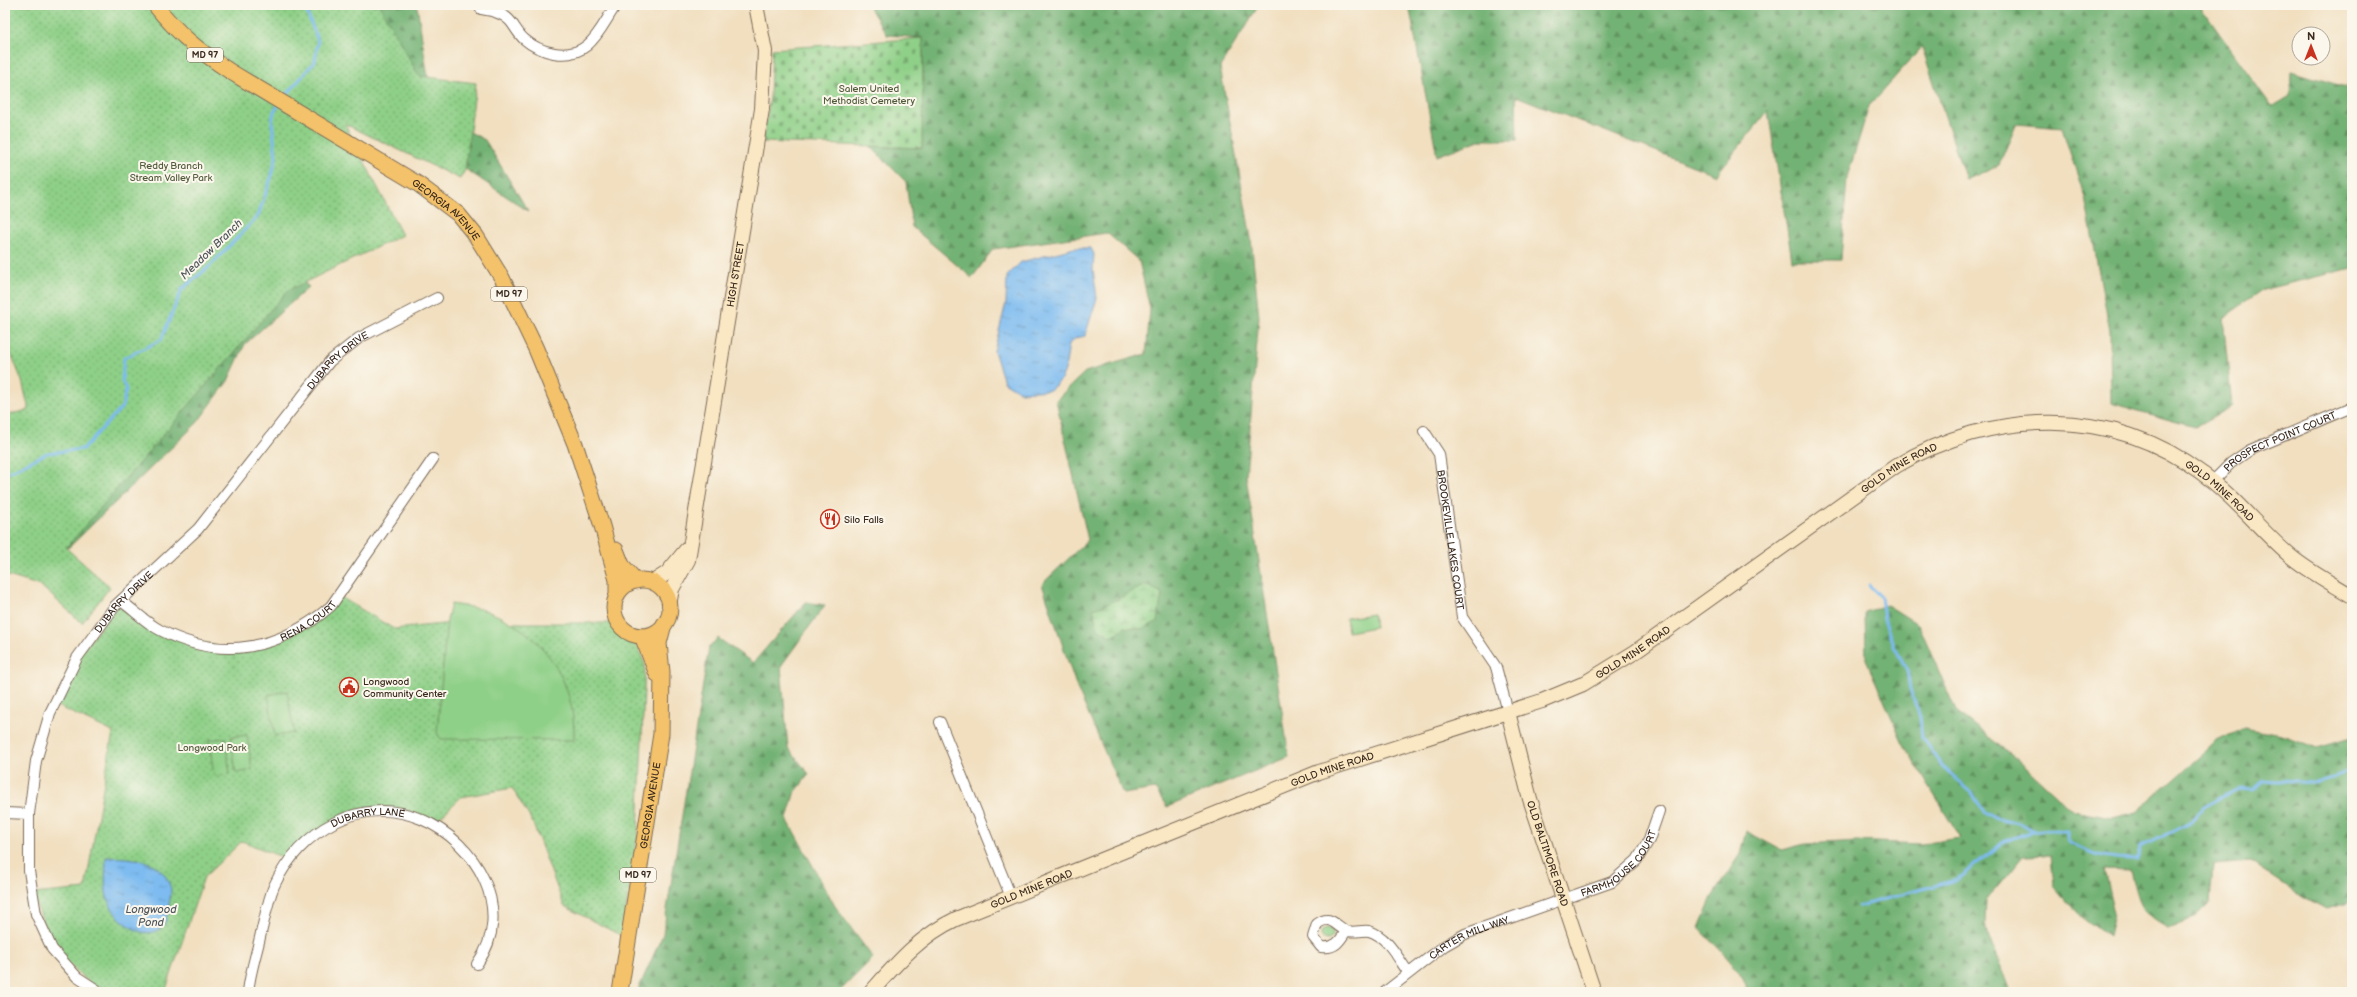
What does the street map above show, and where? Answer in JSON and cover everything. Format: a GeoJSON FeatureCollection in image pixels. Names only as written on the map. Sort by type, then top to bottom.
{"type":"FeatureCollection","features":[{"type":"Feature","properties":{"kind":"main road","name":"GEORGIA AVENUE"},"geometry":{"type":"LineString","coordinates":[[155,5],[175,30],[202,53],[438,198],[458,214],[476,236],[502,278],[536,349],[575,444],[602,526],[616,580],[616,595]]}},
{"type":"Feature","properties":{"kind":"main road","name":"GEORGIA AVENUE"},"geometry":{"type":"LineString","coordinates":[[602,526],[611,538],[622,565],[636,581]]}},
{"type":"Feature","properties":{"kind":"main road"},"geometry":{"type":"LineString","coordinates":[[616,595],[628,584],[636,581],[653,582],[664,591],[669,605]]}},
{"type":"Feature","properties":{"kind":"main road","name":"MD 97"},"geometry":{"type":"LineString","coordinates":[[616,595],[614,611],[616,619],[626,631],[642,636]]}},
{"type":"Feature","properties":{"kind":"main road","name":"MD 97"},"geometry":{"type":"LineString","coordinates":[[664,624],[669,612],[669,605]]}},
{"type":"Feature","properties":{"kind":"main road","name":"GEORGIA AVENUE"},"geometry":{"type":"LineString","coordinates":[[620,992],[660,745],[662,690],[659,643],[664,624]]}},
{"type":"Feature","properties":{"kind":"main road"},"geometry":{"type":"LineString","coordinates":[[642,636],[650,634],[664,624]]}},
{"type":"Feature","properties":{"kind":"main road","name":"GEORGIA AVENUE"},"geometry":{"type":"LineString","coordinates":[[642,636],[662,690]]}},
{"type":"Feature","properties":{"kind":"street"},"geometry":{"type":"LineString","coordinates":[[481,9],[498,13],[510,20],[523,38],[534,46],[548,52],[573,54],[586,48],[616,5]]}},
{"type":"Feature","properties":{"kind":"street","name":"HIGH STREET"},"geometry":{"type":"LineString","coordinates":[[669,605],[672,589],[688,560],[691,544],[762,103],[765,51],[756,5]]}},
{"type":"Feature","properties":{"kind":"street","name":"DUBARRY DRIVE"},"geometry":{"type":"LineString","coordinates":[[100,992],[76,977],[52,949],[36,914],[28,871],[28,814],[36,761],[50,713],[77,658],[94,633],[121,601],[198,529],[330,362],[359,338],[437,298]]}},
{"type":"Feature","properties":{"kind":"street","name":"PROSPECT POINT COURT"},"geometry":{"type":"LineString","coordinates":[[2212,481],[2231,463],[2250,450],[2352,407]]}},
{"type":"Feature","properties":{"kind":"street","name":"GOLD MINE ROAD"},"geometry":{"type":"LineString","coordinates":[[871,992],[901,958],[923,938],[944,925],[1333,767],[1564,693],[1616,664],[1896,466],[1932,446],[1952,438],[2012,424],[2053,423],[2092,427],[2128,436],[2159,448],[2190,464],[2212,481],[2297,562],[2352,596]]}},
{"type":"Feature","properties":{"kind":"street","name":"BROOKEVILLE LAKES COURT"},"geometry":{"type":"LineString","coordinates":[[1424,431],[1439,454],[1462,617],[1496,667],[1508,712]]}},
{"type":"Feature","properties":{"kind":"street","name":"RENA COURT"},"geometry":{"type":"LineString","coordinates":[[121,601],[159,630],[195,644],[221,649],[250,648],[288,636],[312,622],[331,606],[433,459]]}},
{"type":"Feature","properties":{"kind":"street"},"geometry":{"type":"LineString","coordinates":[[653,582],[667,573],[691,544]]}},
{"type":"Feature","properties":{"kind":"street","name":"OLD BALTIMORE ROAD"},"geometry":{"type":"LineString","coordinates":[[1508,712],[1530,799],[1594,992]]}},
{"type":"Feature","properties":{"kind":"street"},"geometry":{"type":"LineString","coordinates":[[940,722],[1011,897]]}},
{"type":"Feature","properties":{"kind":"street","name":"FARMHOUSE COURT"},"geometry":{"type":"LineString","coordinates":[[1563,900],[1612,882],[1637,860],[1649,840],[1659,811]]}},
{"type":"Feature","properties":{"kind":"street"},"geometry":{"type":"LineString","coordinates":[[5,812],[28,814]]}},
{"type":"Feature","properties":{"kind":"street","name":"DUBARRY LANE"},"geometry":{"type":"LineString","coordinates":[[248,992],[269,901],[274,886],[289,860],[305,840],[333,822],[359,814],[389,812],[420,819],[443,830],[466,851],[480,869],[488,885],[492,900],[493,921],[488,942],[477,964]]}},
{"type":"Feature","properties":{"kind":"street","name":"CARTER MILL WAY"},"geometry":{"type":"LineString","coordinates":[[1385,992],[1408,972],[1444,946],[1465,934],[1563,900]]}},
{"type":"Feature","properties":{"kind":"street"},"geometry":{"type":"LineString","coordinates":[[1346,931],[1370,931],[1386,942],[1408,972]]}},
{"type":"Feature","properties":{"kind":"green space","name":"Reddy Branch Stream Valley Park"},"geometry":{"type":"Polygon","coordinates":[[[5,5],[379,5],[419,76],[476,83],[465,170],[460,179],[345,124],[402,235],[287,291],[66,548],[110,587],[82,623],[41,586],[5,575],[5,415],[29,410],[22,381],[5,338],[5,5]]]}},
{"type":"Feature","properties":{"kind":"green space"},"geometry":{"type":"Polygon","coordinates":[[[338,5],[417,5],[428,78],[440,116],[485,140],[528,211],[449,158],[338,5]]]}},
{"type":"Feature","properties":{"kind":"green space"},"geometry":{"type":"Polygon","coordinates":[[[868,5],[1259,5],[1220,67],[1251,238],[1259,317],[1246,476],[1289,757],[1167,807],[1155,789],[1123,794],[1077,688],[1042,584],[1088,540],[1056,400],[1085,372],[1146,354],[1150,309],[1139,261],[1107,233],[993,249],[972,278],[912,227],[906,182],[870,146],[922,148],[923,38],[887,35],[868,5]]]}},
{"type":"Feature","properties":{"kind":"green space"},"geometry":{"type":"Polygon","coordinates":[[[1409,5],[2199,5],[2272,107],[2290,96],[2291,71],[2342,86],[2352,87],[2352,268],[2263,290],[2223,318],[2232,406],[2194,427],[2111,403],[2110,331],[2085,198],[2062,128],[2016,124],[1999,165],[1966,180],[1922,47],[1869,106],[1847,178],[1841,260],[1792,260],[1768,111],[1716,175],[1516,96],[1517,140],[1479,140],[1437,156],[1409,5]]]}},
{"type":"Feature","properties":{"kind":"green space","name":"Salem United Methodist Cemetery"},"geometry":{"type":"Polygon","coordinates":[[[923,38],[922,148],[763,142],[770,97],[772,49],[923,38]]]}},
{"type":"Feature","properties":{"kind":"green space"},"geometry":{"type":"Polygon","coordinates":[[[276,259],[309,287],[245,344],[228,381],[197,423],[58,558],[276,259]]]}},
{"type":"Feature","properties":{"kind":"green space"},"geometry":{"type":"Polygon","coordinates":[[[1146,585],[1162,593],[1157,622],[1141,629],[1125,627],[1111,637],[1097,627],[1093,609],[1146,585]]]}},
{"type":"Feature","properties":{"kind":"green space","name":"Longwood Park"},"geometry":{"type":"Polygon","coordinates":[[[339,596],[394,629],[452,623],[610,623],[638,647],[645,665],[638,834],[622,936],[564,906],[532,821],[512,788],[461,797],[432,825],[389,812],[333,822],[289,860],[242,841],[204,877],[165,992],[100,992],[52,949],[33,894],[85,889],[113,732],[55,705],[77,658],[121,601],[159,630],[226,649],[288,636],[339,596]]]}},
{"type":"Feature","properties":{"kind":"green space"},"geometry":{"type":"Polygon","coordinates":[[[806,602],[825,605],[781,666],[788,748],[809,774],[794,794],[787,819],[835,906],[873,958],[839,992],[637,992],[663,934],[709,647],[718,638],[753,663],[806,602]]]}},
{"type":"Feature","properties":{"kind":"green space"},"geometry":{"type":"Polygon","coordinates":[[[451,604],[487,611],[507,620],[540,645],[562,678],[569,697],[573,718],[574,740],[441,739],[437,733],[447,620],[451,604]]]}},
{"type":"Feature","properties":{"kind":"green space"},"geometry":{"type":"Polygon","coordinates":[[[1887,605],[1919,625],[1956,711],[2019,761],[2073,811],[2111,818],[2137,812],[2217,741],[2244,728],[2282,735],[2317,748],[2352,738],[2352,902],[2326,909],[2299,894],[2250,862],[2213,865],[2210,903],[2197,916],[2168,928],[2151,917],[2141,905],[2131,871],[2104,870],[2114,913],[2109,937],[2078,914],[2054,886],[2051,855],[2023,856],[1986,901],[1985,924],[2009,989],[2006,992],[1747,992],[1741,976],[1735,967],[1699,928],[1712,897],[1740,854],[1746,831],[1781,850],[1805,844],[1857,841],[1921,844],[1960,838],[1903,743],[1866,660],[1865,612],[1887,605]]]}},
{"type":"Feature","properties":{"kind":"green space"},"geometry":{"type":"Polygon","coordinates":[[[1373,614],[1375,627],[1348,632],[1346,618],[1373,614]]]}},
{"type":"Feature","properties":{"kind":"green space"},"geometry":{"type":"Polygon","coordinates":[[[287,691],[294,733],[275,736],[268,695],[287,691]]]}},
{"type":"Feature","properties":{"kind":"green space"},"geometry":{"type":"Polygon","coordinates":[[[247,735],[252,770],[236,773],[231,737],[247,735]]]}},
{"type":"Feature","properties":{"kind":"green space"},"geometry":{"type":"Polygon","coordinates":[[[225,738],[230,774],[214,776],[209,740],[225,738]]]}},
{"type":"Feature","properties":{"kind":"green space"},"geometry":{"type":"Polygon","coordinates":[[[1329,928],[1332,929],[1332,939],[1325,940],[1322,939],[1321,932],[1322,929],[1329,928]]]}},
{"type":"Feature","properties":{"kind":"water"},"geometry":{"type":"Polygon","coordinates":[[[1074,248],[1091,248],[1094,254],[1093,269],[1097,298],[1085,336],[1076,338],[1069,344],[1065,370],[1061,380],[1050,390],[1020,392],[1004,382],[994,351],[1006,303],[1007,276],[1021,262],[1074,248]]]}},
{"type":"Feature","properties":{"kind":"water","name":"Longwood Pond"},"geometry":{"type":"Polygon","coordinates":[[[106,857],[144,861],[160,869],[166,876],[171,888],[171,895],[167,918],[160,929],[145,933],[138,931],[130,927],[118,916],[107,898],[105,880],[106,857]]]}},
{"type":"Feature","properties":{"kind":"waterway","name":"Meadow Branch"},"geometry":{"type":"LineString","coordinates":[[284,98],[315,61],[318,41],[304,5]]}},
{"type":"Feature","properties":{"kind":"waterway","name":"Meadow Branch"},"geometry":{"type":"LineString","coordinates":[[5,474],[47,453],[83,449],[122,407],[126,389],[122,381],[124,358],[161,340],[182,289],[210,266],[258,216],[272,175],[276,157],[272,122],[274,111],[278,106]]}},
{"type":"Feature","properties":{"kind":"waterway"},"geometry":{"type":"LineString","coordinates":[[1869,585],[1881,597],[1884,619],[1894,646],[1907,670],[1910,689],[1920,717],[1922,738],[1941,765],[1972,793],[1986,815],[2019,823],[2035,831]]}},
{"type":"Feature","properties":{"kind":"waterway"},"geometry":{"type":"LineString","coordinates":[[1859,906],[1956,880],[2005,841],[2033,831],[2068,831],[2068,842],[2085,850],[2109,857],[2137,859],[2141,847],[2192,821],[2204,807],[2238,789],[2253,790],[2265,780],[2299,782],[2320,781],[2330,779],[2352,770]]}},
{"type":"Feature","properties":{"kind":"place","name":"Silo Falls"},"geometry":{"type":"Point","coordinates":[830,519]}},
{"type":"Feature","properties":{"kind":"place","name":"Longwood Community Center"},"geometry":{"type":"Point","coordinates":[349,687]}}]}
